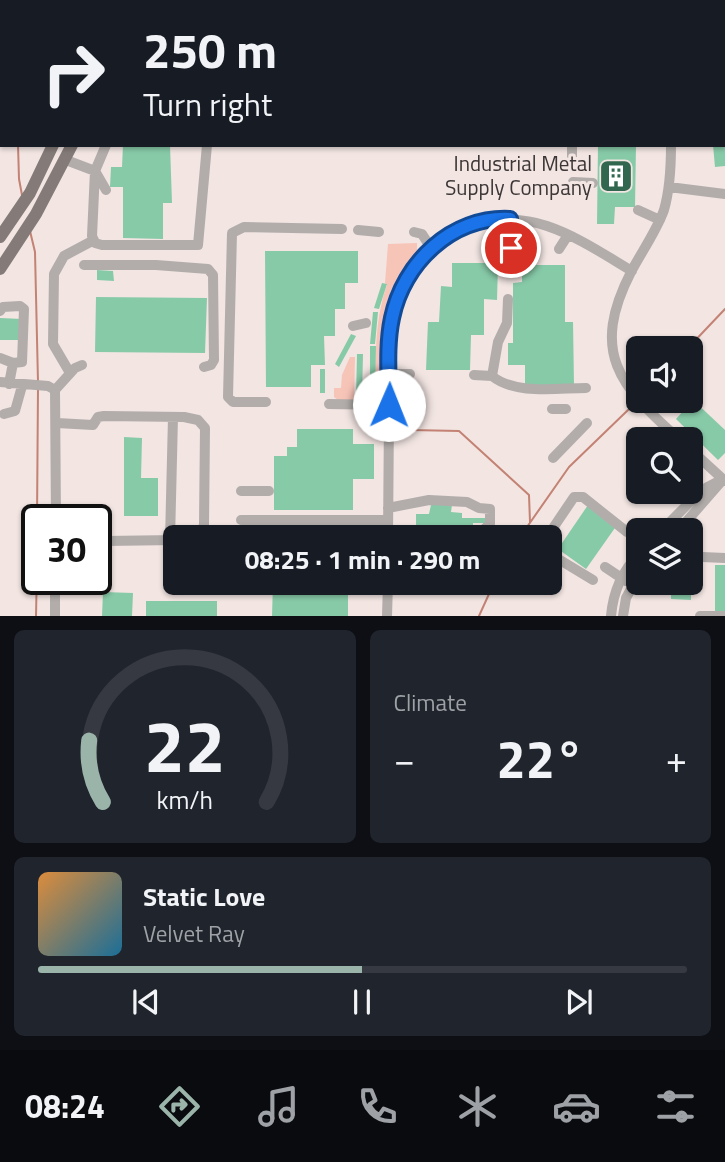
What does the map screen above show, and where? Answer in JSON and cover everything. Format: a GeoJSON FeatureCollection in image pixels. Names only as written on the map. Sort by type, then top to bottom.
{"type":"FeatureCollection","features":[{"type":"Feature","properties":{"kind":"main road"},"geometry":{"type":"LineString","coordinates":[[0,237],[30,193],[52,147]]}},
{"type":"Feature","properties":{"kind":"main road"},"geometry":{"type":"LineString","coordinates":[[0,269],[36,214],[71,147]]}},
{"type":"Feature","properties":{"kind":"street"},"geometry":{"type":"LineString","coordinates":[[94,240],[95,171],[105,147]]}},
{"type":"Feature","properties":{"kind":"street"},"geometry":{"type":"LineString","coordinates":[[94,240],[102,245],[198,245],[207,147]]}},
{"type":"Feature","properties":{"kind":"street"},"geometry":{"type":"LineString","coordinates":[[572,147],[572,158]]}},
{"type":"Feature","properties":{"kind":"street"},"geometry":{"type":"LineString","coordinates":[[666,427],[635,398],[617,363],[613,339],[615,313],[632,271],[660,220],[669,187],[671,147]]}},
{"type":"Feature","properties":{"kind":"street"},"geometry":{"type":"LineString","coordinates":[[66,160],[95,171],[106,190]]}},
{"type":"Feature","properties":{"kind":"street"},"geometry":{"type":"LineString","coordinates":[[573,183],[593,183]]}},
{"type":"Feature","properties":{"kind":"street"},"geometry":{"type":"LineString","coordinates":[[669,187],[725,194]]}},
{"type":"Feature","properties":{"kind":"street"},"geometry":{"type":"LineString","coordinates":[[638,210],[660,220]]}},
{"type":"Feature","properties":{"kind":"street"},"geometry":{"type":"LineString","coordinates":[[388,525],[390,339],[396,301],[411,271],[431,248],[463,229],[487,221],[510,219],[545,225],[632,271]]}},
{"type":"Feature","properties":{"kind":"street"},"geometry":{"type":"LineString","coordinates":[[510,219],[511,248]]}},
{"type":"Feature","properties":{"kind":"street"},"geometry":{"type":"LineString","coordinates":[[266,402],[233,402],[228,397],[232,233],[244,227],[342,229]]}},
{"type":"Feature","properties":{"kind":"street"},"geometry":{"type":"LineString","coordinates":[[358,230],[379,232]]}},
{"type":"Feature","properties":{"kind":"street"},"geometry":{"type":"LineString","coordinates":[[414,232],[422,234],[431,248]]}},
{"type":"Feature","properties":{"kind":"street"},"geometry":{"type":"LineString","coordinates":[[559,249],[568,235]]}},
{"type":"Feature","properties":{"kind":"street"},"geometry":{"type":"LineString","coordinates":[[70,373],[53,344],[54,274],[64,256],[94,240]]}},
{"type":"Feature","properties":{"kind":"street"},"geometry":{"type":"LineString","coordinates":[[84,265],[156,265],[208,269],[212,275],[214,360],[211,365],[204,367]]}},
{"type":"Feature","properties":{"kind":"street"},"geometry":{"type":"LineString","coordinates":[[492,376],[498,342],[507,323],[508,299]]}},
{"type":"Feature","properties":{"kind":"street"},"geometry":{"type":"LineString","coordinates":[[0,311],[3,307],[20,306],[24,309],[22,362],[13,363],[0,358]]}},
{"type":"Feature","properties":{"kind":"street"},"geometry":{"type":"LineString","coordinates":[[353,326],[366,323]]}},
{"type":"Feature","properties":{"kind":"street"},"geometry":{"type":"LineString","coordinates":[[13,363],[5,383],[58,388]]}},
{"type":"Feature","properties":{"kind":"street"},"geometry":{"type":"LineString","coordinates":[[56,504],[58,388],[70,373],[82,365]]}},
{"type":"Feature","properties":{"kind":"street"},"geometry":{"type":"LineString","coordinates":[[389,374],[410,374]]}},
{"type":"Feature","properties":{"kind":"street"},"geometry":{"type":"LineString","coordinates":[[474,375],[492,376],[502,384],[519,387],[586,388]]}},
{"type":"Feature","properties":{"kind":"street"},"geometry":{"type":"LineString","coordinates":[[5,414],[15,411],[25,386]]}},
{"type":"Feature","properties":{"kind":"street"},"geometry":{"type":"LineString","coordinates":[[329,404],[389,405]]}},
{"type":"Feature","properties":{"kind":"street"},"geometry":{"type":"LineString","coordinates":[[552,409],[566,409]]}},
{"type":"Feature","properties":{"kind":"street"},"geometry":{"type":"LineString","coordinates":[[57,423],[93,425],[97,417],[104,416],[198,420],[205,428],[204,525]]}},
{"type":"Feature","properties":{"kind":"street"},"geometry":{"type":"LineString","coordinates":[[173,417],[173,525]]}},
{"type":"Feature","properties":{"kind":"street"},"geometry":{"type":"LineString","coordinates":[[553,458],[587,423]]}},
{"type":"Feature","properties":{"kind":"street"},"geometry":{"type":"LineString","coordinates":[[703,461],[724,479]]}},
{"type":"Feature","properties":{"kind":"street"},"geometry":{"type":"LineString","coordinates":[[674,518],[702,490],[724,479]]}},
{"type":"Feature","properties":{"kind":"street"},"geometry":{"type":"LineString","coordinates":[[689,518],[724,479]]}},
{"type":"Feature","properties":{"kind":"street"},"geometry":{"type":"LineString","coordinates":[[242,491],[269,491]]}},
{"type":"Feature","properties":{"kind":"street"},"geometry":{"type":"LineString","coordinates":[[555,525],[574,497],[583,497],[626,530]]}},
{"type":"Feature","properties":{"kind":"street"},"geometry":{"type":"LineString","coordinates":[[388,508],[429,500],[467,502],[479,508],[490,509],[488,525]]}},
{"type":"Feature","properties":{"kind":"street"},"geometry":{"type":"LineString","coordinates":[[241,520],[388,520]]}},
{"type":"Feature","properties":{"kind":"street"},"geometry":{"type":"LineString","coordinates":[[112,541],[163,540]]}},
{"type":"Feature","properties":{"kind":"street"},"geometry":{"type":"LineString","coordinates":[[703,557],[725,558]]}},
{"type":"Feature","properties":{"kind":"street"},"geometry":{"type":"LineString","coordinates":[[562,561],[593,580]]}},
{"type":"Feature","properties":{"kind":"street"},"geometry":{"type":"LineString","coordinates":[[605,567],[626,578]]}},
{"type":"Feature","properties":{"kind":"street"},"geometry":{"type":"LineString","coordinates":[[611,616],[612,599],[626,571]]}},
{"type":"Feature","properties":{"kind":"street"},"geometry":{"type":"LineString","coordinates":[[55,595],[55,616]]}},
{"type":"Feature","properties":{"kind":"street"},"geometry":{"type":"LineString","coordinates":[[387,616],[388,595]]}},
{"type":"Feature","properties":{"kind":"street"},"geometry":{"type":"LineString","coordinates":[[623,616],[632,595]]}},
{"type":"Feature","properties":{"kind":"street"},"geometry":{"type":"LineString","coordinates":[[701,616],[725,616]]}},
{"type":"Feature","properties":{"kind":"shaded area"},"geometry":{"type":"Polygon","coordinates":[[[417,243],[417,251],[391,290],[385,311],[381,397],[375,397],[376,340],[387,285],[388,244],[417,243]]]}},
{"type":"Feature","properties":{"kind":"shaded area"},"geometry":{"type":"Polygon","coordinates":[[[350,357],[355,357],[354,398],[362,400],[338,400],[334,397],[334,388],[341,388],[342,375],[350,357]]]}},
{"type":"Feature","properties":{"kind":"building"},"geometry":{"type":"Polygon","coordinates":[[[123,147],[170,147],[172,203],[163,203],[163,239],[123,238],[123,187],[110,187],[111,167],[122,167],[123,147]]]}},
{"type":"Feature","properties":{"kind":"building","name":"Industrial Metal Supply Company"},"geometry":{"type":"Polygon","coordinates":[[[598,147],[636,147],[635,207],[615,207],[614,224],[597,224],[598,147]]]}},
{"type":"Feature","properties":{"kind":"building"},"geometry":{"type":"Polygon","coordinates":[[[713,147],[725,147],[725,166],[715,167],[713,147]]]}},
{"type":"Feature","properties":{"kind":"building"},"geometry":{"type":"Polygon","coordinates":[[[265,251],[358,251],[358,283],[345,283],[345,309],[335,309],[335,336],[324,336],[325,365],[311,365],[311,387],[266,387],[265,251]]]}},
{"type":"Feature","properties":{"kind":"building"},"geometry":{"type":"Polygon","coordinates":[[[452,263],[498,263],[497,300],[484,299],[484,335],[471,335],[470,370],[426,370],[428,322],[439,322],[441,286],[452,287],[452,263]]]}},
{"type":"Feature","properties":{"kind":"building"},"geometry":{"type":"Polygon","coordinates":[[[522,265],[565,265],[565,322],[573,322],[574,385],[525,385],[525,365],[508,365],[508,343],[513,343],[513,283],[522,282],[522,265]]]}},
{"type":"Feature","properties":{"kind":"building"},"geometry":{"type":"Polygon","coordinates":[[[97,270],[113,271],[114,281],[97,280],[97,270]]]}},
{"type":"Feature","properties":{"kind":"building"},"geometry":{"type":"Polygon","coordinates":[[[382,283],[387,284],[379,309],[374,308],[382,283]]]}},
{"type":"Feature","properties":{"kind":"building"},"geometry":{"type":"Polygon","coordinates":[[[96,297],[207,298],[205,353],[95,352],[96,297]]]}},
{"type":"Feature","properties":{"kind":"building"},"geometry":{"type":"Polygon","coordinates":[[[373,312],[378,312],[375,344],[370,344],[373,312]]]}},
{"type":"Feature","properties":{"kind":"building"},"geometry":{"type":"Polygon","coordinates":[[[0,318],[22,319],[21,340],[0,340],[0,318]]]}},
{"type":"Feature","properties":{"kind":"building"},"geometry":{"type":"Polygon","coordinates":[[[351,334],[356,336],[339,367],[335,364],[351,334]]]}},
{"type":"Feature","properties":{"kind":"building"},"geometry":{"type":"Polygon","coordinates":[[[370,346],[376,346],[375,397],[370,397],[370,346]]]}},
{"type":"Feature","properties":{"kind":"building"},"geometry":{"type":"Polygon","coordinates":[[[357,354],[363,354],[362,398],[356,398],[357,354]]]}},
{"type":"Feature","properties":{"kind":"building"},"geometry":{"type":"Polygon","coordinates":[[[320,369],[325,369],[325,393],[320,393],[320,369]]]}},
{"type":"Feature","properties":{"kind":"building"},"geometry":{"type":"Polygon","coordinates":[[[703,409],[725,430],[725,453],[718,460],[703,445],[703,427],[684,427],[676,419],[681,413],[703,413],[703,409]]]}},
{"type":"Feature","properties":{"kind":"building"},"geometry":{"type":"Polygon","coordinates":[[[297,429],[353,429],[353,444],[374,444],[374,479],[353,479],[353,510],[274,510],[274,456],[287,456],[287,447],[297,447],[297,429]]]}},
{"type":"Feature","properties":{"kind":"building"},"geometry":{"type":"Polygon","coordinates":[[[124,437],[142,438],[141,478],[158,478],[158,516],[124,516],[124,437]]]}},
{"type":"Feature","properties":{"kind":"building"},"geometry":{"type":"Polygon","coordinates":[[[431,505],[452,505],[451,512],[462,513],[462,518],[488,518],[488,523],[416,525],[416,514],[429,514],[431,505]]]}},
{"type":"Feature","properties":{"kind":"building"},"geometry":{"type":"Polygon","coordinates":[[[588,505],[617,525],[586,569],[562,552],[562,543],[588,505]]]}},
{"type":"Feature","properties":{"kind":"building"},"geometry":{"type":"Polygon","coordinates":[[[715,565],[725,565],[725,613],[715,613],[715,565]]]}},
{"type":"Feature","properties":{"kind":"building"},"geometry":{"type":"Polygon","coordinates":[[[133,593],[132,616],[102,616],[103,595],[133,593]]]}},
{"type":"Feature","properties":{"kind":"building"},"geometry":{"type":"Polygon","coordinates":[[[273,595],[348,595],[348,616],[272,616],[273,595]]]}},
{"type":"Feature","properties":{"kind":"building"},"geometry":{"type":"Polygon","coordinates":[[[671,595],[691,595],[691,600],[671,599],[671,595]]]}},
{"type":"Feature","properties":{"kind":"building"},"geometry":{"type":"Polygon","coordinates":[[[146,601],[217,601],[217,616],[146,616],[146,601]]]}},
{"type":"Feature","properties":{"kind":"waterway"},"geometry":{"type":"LineString","coordinates":[[18,147],[22,195]]}},
{"type":"Feature","properties":{"kind":"waterway"},"geometry":{"type":"LineString","coordinates":[[30,231],[35,252],[38,382]]}},
{"type":"Feature","properties":{"kind":"waterway"},"geometry":{"type":"LineString","coordinates":[[699,336],[725,309]]}},
{"type":"Feature","properties":{"kind":"waterway"},"geometry":{"type":"LineString","coordinates":[[409,385],[411,430],[459,431],[529,495],[530,522]]}},
{"type":"Feature","properties":{"kind":"waterway"},"geometry":{"type":"LineString","coordinates":[[37,504],[38,388]]}},
{"type":"Feature","properties":{"kind":"waterway"},"geometry":{"type":"LineString","coordinates":[[528,525],[569,467],[626,412]]}},
{"type":"Feature","properties":{"kind":"waterway"},"geometry":{"type":"LineString","coordinates":[[36,595],[36,616]]}},
{"type":"Feature","properties":{"kind":"waterway"},"geometry":{"type":"LineString","coordinates":[[479,616],[489,595]]}},
{"type":"Feature","properties":{"kind":"place","name":"Industrial Metal Supply Company"},"geometry":{"type":"Point","coordinates":[616,176]}},
{"type":"Feature","properties":{"kind":"route"},"geometry":{"type":"LineString","coordinates":[[389,405],[391,320],[402,285],[420,259],[445,237],[478,223],[496,220],[510,219],[511,248]]}}]}
